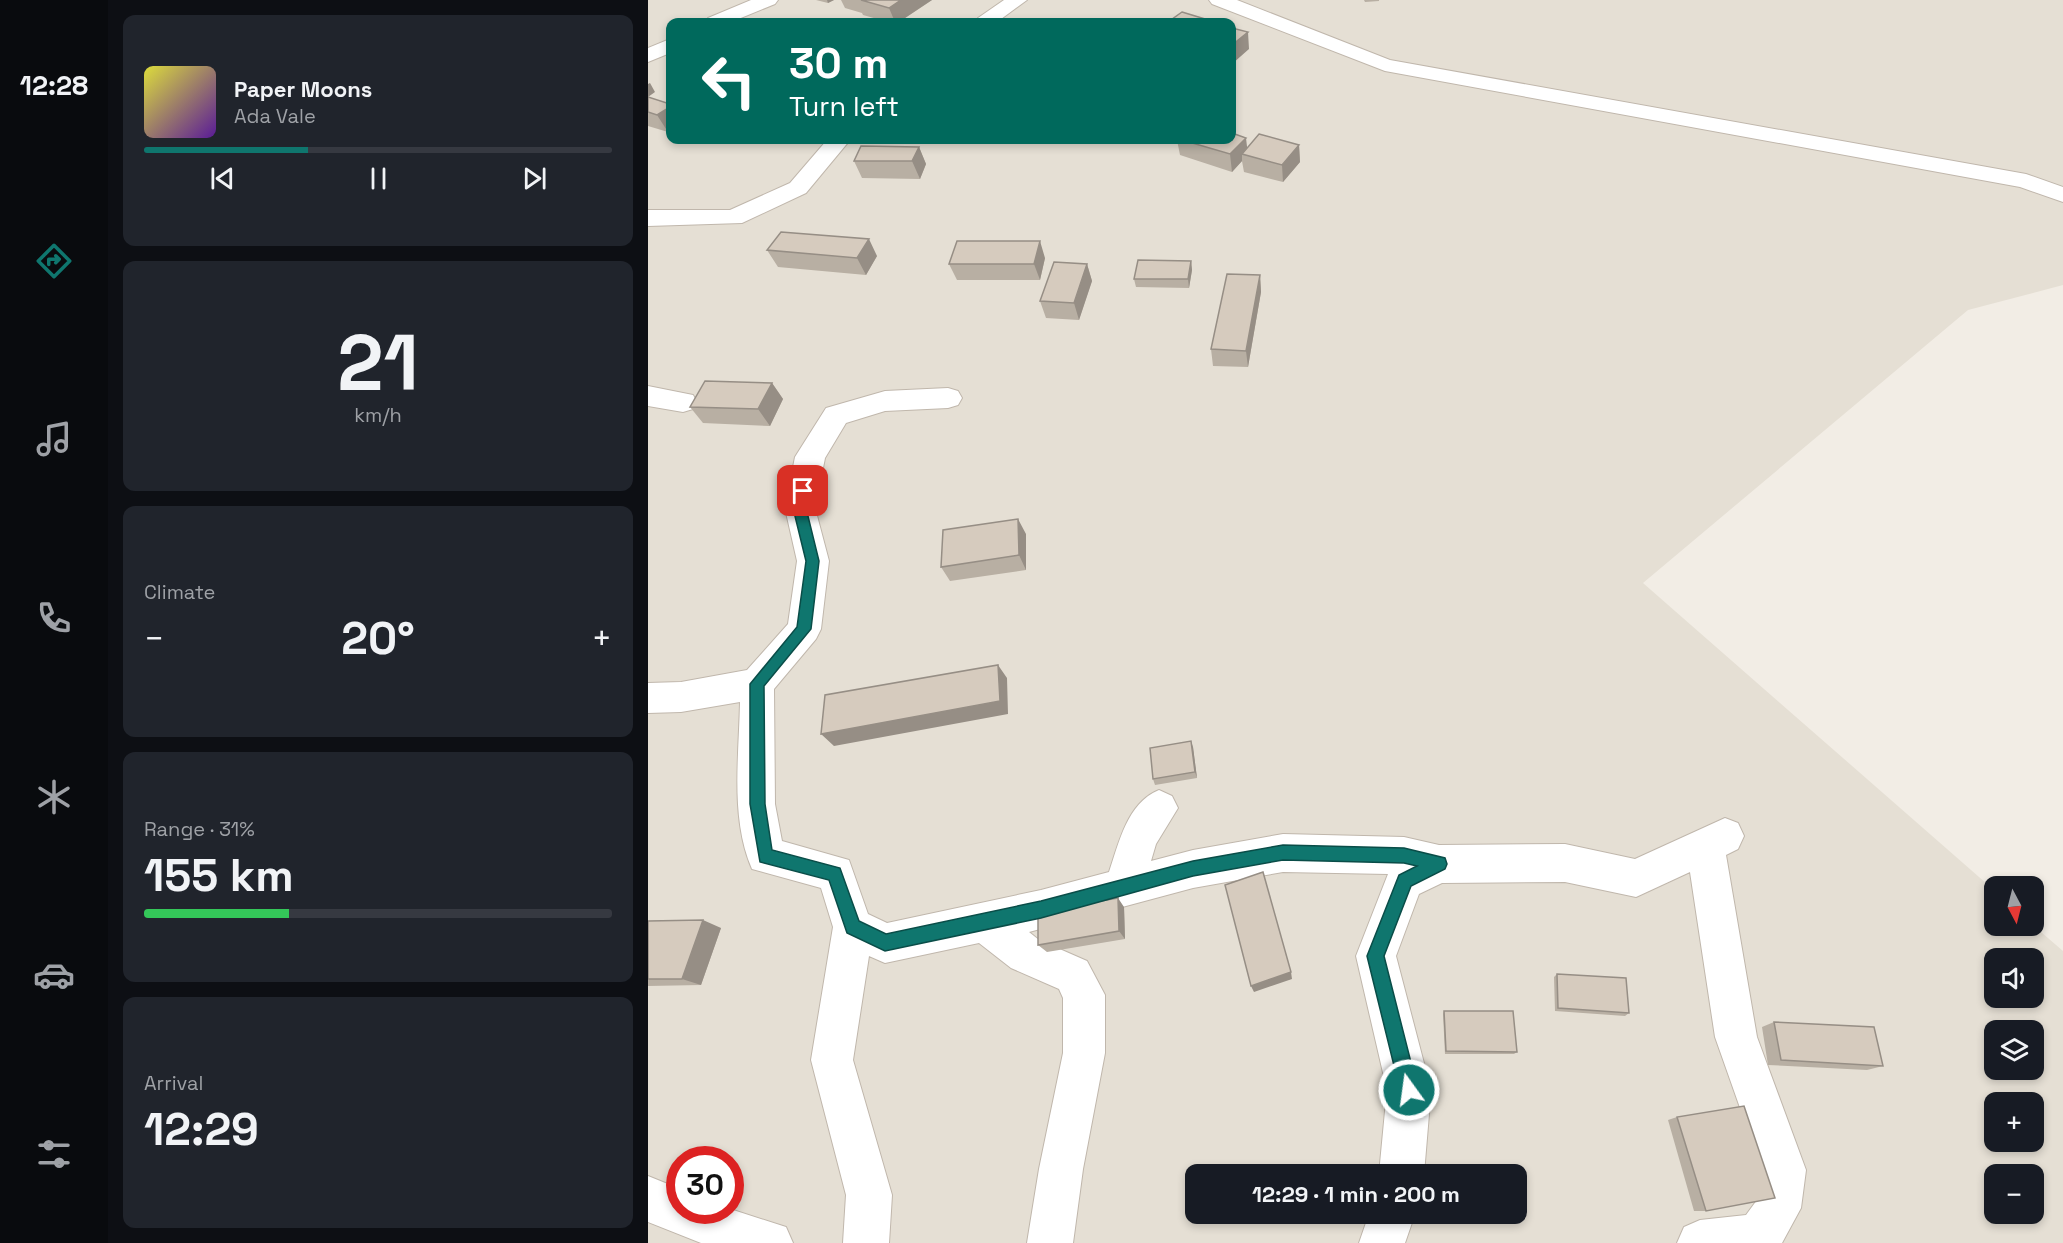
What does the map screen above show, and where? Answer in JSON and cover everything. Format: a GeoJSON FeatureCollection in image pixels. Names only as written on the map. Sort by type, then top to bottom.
{"type":"FeatureCollection","features":[{"type":"Feature","properties":{"kind":"street"},"geometry":{"type":"LineString","coordinates":[[725,18],[768,0]]}},
{"type":"Feature","properties":{"kind":"street"},"geometry":{"type":"LineString","coordinates":[[991,18],[1017,0]]}},
{"type":"Feature","properties":{"kind":"street"},"geometry":{"type":"LineString","coordinates":[[1219,0],[1385,65],[2026,181],[2063,195]]}},
{"type":"Feature","properties":{"kind":"street"},"geometry":{"type":"LineString","coordinates":[[648,56],[666,47]]}},
{"type":"Feature","properties":{"kind":"street"},"geometry":{"type":"LineString","coordinates":[[648,219],[684,216],[733,218],[798,188],[836,144]]}},
{"type":"Feature","properties":{"kind":"street"},"geometry":{"type":"LineString","coordinates":[[648,396],[683,402]]}},
{"type":"Feature","properties":{"kind":"street"},"geometry":{"type":"LineString","coordinates":[[648,698],[681,698],[757,684],[804,629],[813,561],[800,508],[810,457],[836,415],[885,401],[948,398]]}},
{"type":"Feature","properties":{"kind":"street"},"geometry":{"type":"LineString","coordinates":[[757,684],[758,804],[765,856],[835,873],[853,927],[832,1060],[869,1195],[866,1243]]}},
{"type":"Feature","properties":{"kind":"street"},"geometry":{"type":"LineString","coordinates":[[1123,888],[1140,835],[1159,808]]}},
{"type":"Feature","properties":{"kind":"street"},"geometry":{"type":"LineString","coordinates":[[853,927],[885,943],[984,922],[1123,888],[1193,868],[1283,853],[1404,856],[1439,864],[1565,863],[1636,878],[1715,841],[1736,1037],[1784,1170],[1778,1208],[1760,1237],[1700,1243]]}},
{"type":"Feature","properties":{"kind":"street"},"geometry":{"type":"LineString","coordinates":[[1402,1164],[1409,1090],[1376,956],[1405,881],[1439,864]]}},
{"type":"Feature","properties":{"kind":"street"},"geometry":{"type":"LineString","coordinates":[[984,922],[1025,954],[1073,975],[1084,995],[1084,1053],[1060,1169],[1050,1243]]}},
{"type":"Feature","properties":{"kind":"street"},"geometry":{"type":"LineString","coordinates":[[648,1199],[736,1234],[770,1243]]}},
{"type":"Feature","properties":{"kind":"street"},"geometry":{"type":"LineString","coordinates":[[1382,1243],[1389,1224]]}},
{"type":"Feature","properties":{"kind":"shaded area"},"geometry":{"type":"Polygon","coordinates":[[[648,0],[2063,0],[2063,285],[1968,310],[1643,583],[1984,881],[1984,936],[2044,935],[2063,951],[2063,1243],[648,1243],[648,0]]]}},
{"type":"Feature","properties":{"kind":"building"},"geometry":{"type":"Polygon","coordinates":[[[861,0],[901,0],[889,8],[861,0]]]}},
{"type":"Feature","properties":{"kind":"building"},"geometry":{"type":"Polygon","coordinates":[[[1182,12],[1202,18],[1174,18],[1182,12]]]}},
{"type":"Feature","properties":{"kind":"building"},"geometry":{"type":"Polygon","coordinates":[[[1236,29],[1248,32],[1236,42],[1236,29]]]}},
{"type":"Feature","properties":{"kind":"building"},"geometry":{"type":"Polygon","coordinates":[[[648,97],[666,103],[666,109],[657,115],[648,112],[648,97]]]}},
{"type":"Feature","properties":{"kind":"building"},"geometry":{"type":"Polygon","coordinates":[[[1236,134],[1246,138],[1230,154],[1196,144],[1236,144],[1236,134]]]}},
{"type":"Feature","properties":{"kind":"building"},"geometry":{"type":"Polygon","coordinates":[[[1259,134],[1299,145],[1282,165],[1242,154],[1259,134]]]}},
{"type":"Feature","properties":{"kind":"building"},"geometry":{"type":"Polygon","coordinates":[[[861,146],[919,147],[912,161],[854,161],[861,146]]]}},
{"type":"Feature","properties":{"kind":"building"},"geometry":{"type":"Polygon","coordinates":[[[781,232],[869,239],[857,258],[767,250],[781,232]]]}},
{"type":"Feature","properties":{"kind":"building"},"geometry":{"type":"Polygon","coordinates":[[[957,241],[1040,241],[1034,264],[949,264],[957,241]]]}},
{"type":"Feature","properties":{"kind":"building"},"geometry":{"type":"Polygon","coordinates":[[[1138,260],[1191,261],[1188,279],[1134,279],[1138,260]]]}},
{"type":"Feature","properties":{"kind":"building"},"geometry":{"type":"Polygon","coordinates":[[[1054,262],[1087,264],[1074,303],[1040,301],[1054,262]]]}},
{"type":"Feature","properties":{"kind":"building"},"geometry":{"type":"Polygon","coordinates":[[[1227,274],[1260,275],[1246,351],[1211,349],[1227,274]]]}},
{"type":"Feature","properties":{"kind":"building"},"geometry":{"type":"Polygon","coordinates":[[[705,381],[772,383],[758,409],[690,407],[705,381]]]}},
{"type":"Feature","properties":{"kind":"building"},"geometry":{"type":"Polygon","coordinates":[[[1018,519],[1019,555],[941,567],[943,530],[1018,519]]]}},
{"type":"Feature","properties":{"kind":"building"},"geometry":{"type":"Polygon","coordinates":[[[998,665],[1000,701],[821,734],[825,695],[998,665]]]}},
{"type":"Feature","properties":{"kind":"building"},"geometry":{"type":"Polygon","coordinates":[[[1191,741],[1195,772],[1153,779],[1150,748],[1191,741]]]}},
{"type":"Feature","properties":{"kind":"building"},"geometry":{"type":"Polygon","coordinates":[[[1263,872],[1291,972],[1251,986],[1225,885],[1263,872]]]}},
{"type":"Feature","properties":{"kind":"building"},"geometry":{"type":"Polygon","coordinates":[[[1118,898],[1119,931],[1038,945],[1038,912],[1118,898]]]}},
{"type":"Feature","properties":{"kind":"building"},"geometry":{"type":"Polygon","coordinates":[[[703,920],[682,979],[648,979],[648,921],[703,920]]]}},
{"type":"Feature","properties":{"kind":"building"},"geometry":{"type":"Polygon","coordinates":[[[1557,974],[1626,978],[1629,1013],[1558,1008],[1557,974]]]}},
{"type":"Feature","properties":{"kind":"building"},"geometry":{"type":"Polygon","coordinates":[[[1444,1011],[1513,1011],[1517,1052],[1446,1051],[1444,1011]]]}},
{"type":"Feature","properties":{"kind":"building"},"geometry":{"type":"Polygon","coordinates":[[[1774,1022],[1874,1027],[1883,1066],[1781,1060],[1774,1022]]]}},
{"type":"Feature","properties":{"kind":"building"},"geometry":{"type":"Polygon","coordinates":[[[1744,1106],[1775,1198],[1706,1211],[1677,1117],[1744,1106]]]}},
{"type":"Feature","properties":{"kind":"route"},"geometry":{"type":"LineString","coordinates":[[803,491],[800,508],[813,561],[804,629],[757,684],[758,804],[765,856],[835,873],[853,927],[885,943],[1041,910],[1193,868],[1283,853],[1404,856],[1439,864],[1405,881],[1376,956],[1409,1090]]}}]}
